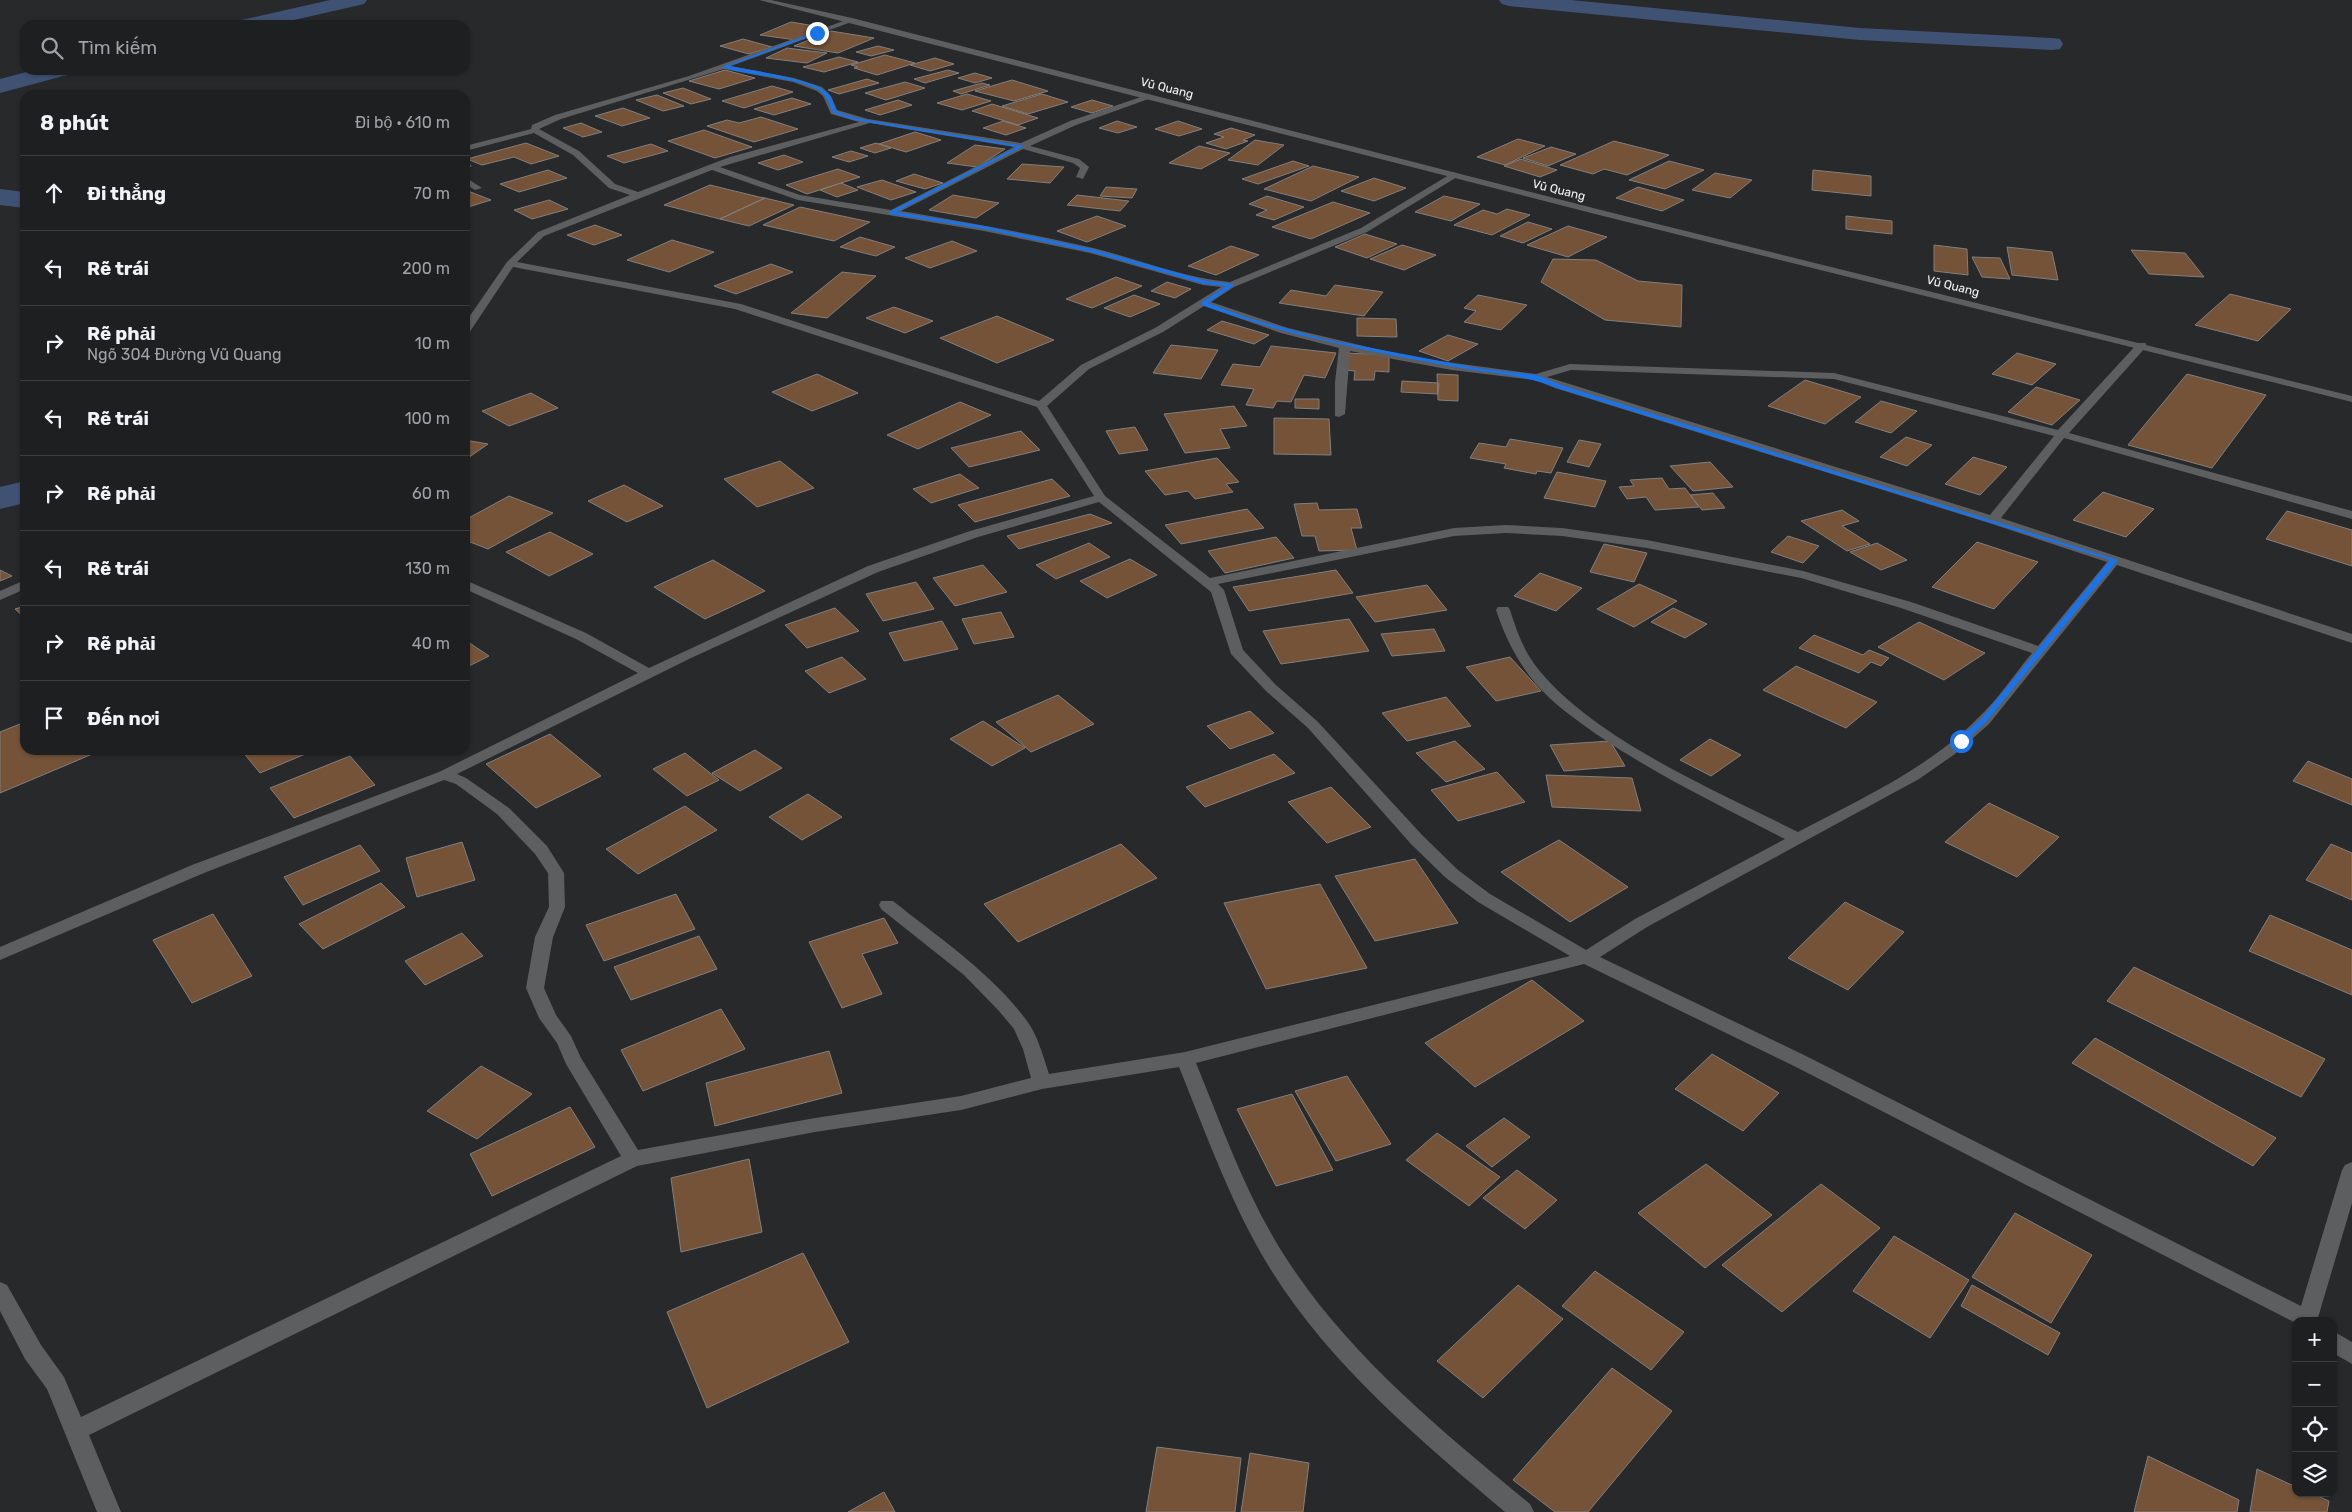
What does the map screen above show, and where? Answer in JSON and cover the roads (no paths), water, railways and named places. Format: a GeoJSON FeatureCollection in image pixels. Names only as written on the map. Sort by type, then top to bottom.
{"type":"FeatureCollection","features":[{"type":"Feature","properties":{"kind":"street","name":"Vũ Quang"},"geometry":{"type":"LineString","coordinates":[[762,0],[852,20],[1454,175],[2142,345],[2352,399]]}},
{"type":"Feature","properties":{"kind":"street"},"geometry":{"type":"LineString","coordinates":[[470,148],[535,130],[535,127],[550,120],[724,67],[852,20]]}},
{"type":"Feature","properties":{"kind":"street"},"geometry":{"type":"LineString","coordinates":[[724,67],[790,79],[820,90],[826,94],[834,112],[856,119],[1022,146],[1076,162],[1084,167],[1080,177]]}},
{"type":"Feature","properties":{"kind":"street"},"geometry":{"type":"LineString","coordinates":[[891,213],[1073,122],[1150,97]]}},
{"type":"Feature","properties":{"kind":"street"},"geometry":{"type":"LineString","coordinates":[[470,324],[510,264],[541,234],[733,159],[870,121]]}},
{"type":"Feature","properties":{"kind":"street"},"geometry":{"type":"LineString","coordinates":[[535,130],[576,154],[612,186],[638,195]]}},
{"type":"Feature","properties":{"kind":"street"},"geometry":{"type":"LineString","coordinates":[[712,167],[798,198],[984,228],[1092,251],[1206,283],[1231,285]]}},
{"type":"Feature","properties":{"kind":"street"},"geometry":{"type":"LineString","coordinates":[[1041,405],[1086,368],[1159,330],[1204,304],[1231,285],[1364,230],[1454,175]]}},
{"type":"Feature","properties":{"kind":"street"},"geometry":{"type":"LineString","coordinates":[[470,183],[478,188]]}},
{"type":"Feature","properties":{"kind":"street"},"geometry":{"type":"LineString","coordinates":[[510,264],[737,306],[1041,405],[1101,498],[1217,590],[1236,651],[1271,688],[1354,768],[1417,840],[1452,874],[1484,898],[1586,958],[1798,1060],[2302,1317]]}},
{"type":"Feature","properties":{"kind":"street"},"geometry":{"type":"LineString","coordinates":[[1204,304],[1275,328],[1345,346],[1477,370],[1537,377],[1559,386],[1993,520],[2352,639]]}},
{"type":"Feature","properties":{"kind":"street"},"geometry":{"type":"LineString","coordinates":[[1993,520],[2060,434],[2142,345]]}},
{"type":"Feature","properties":{"kind":"street"},"geometry":{"type":"LineString","coordinates":[[1340,414],[1340,382],[1345,346]]}},
{"type":"Feature","properties":{"kind":"street"},"geometry":{"type":"LineString","coordinates":[[1537,377],[1570,367],[1834,376],[2060,434],[2352,515]]}},
{"type":"Feature","properties":{"kind":"street"},"geometry":{"type":"LineString","coordinates":[[0,954],[144,891],[444,775],[684,656],[873,569],[910,555],[1101,498]]}},
{"type":"Feature","properties":{"kind":"street"},"geometry":{"type":"LineString","coordinates":[[1209,582],[1270,572],[1345,554],[1454,532],[1506,529],[1562,532],[1647,544],[1803,575],[1906,606],[2039,651]]}},
{"type":"Feature","properties":{"kind":"street"},"geometry":{"type":"LineString","coordinates":[[75,1431],[632,1159],[815,1125],[960,1103],[1042,1082],[1185,1059],[1586,958],[1641,923],[1914,776],[1950,751],[1984,721],[2039,651],[2115,560]]}},
{"type":"Feature","properties":{"kind":"street"},"geometry":{"type":"LineString","coordinates":[[0,596],[20,586]]}},
{"type":"Feature","properties":{"kind":"street"},"geometry":{"type":"LineString","coordinates":[[470,586],[581,636],[650,674]]}},
{"type":"Feature","properties":{"kind":"street"},"geometry":{"type":"LineString","coordinates":[[1503,610],[1520,652],[1535,674],[1550,691],[1574,711],[1641,756],[1799,839]]}},
{"type":"Feature","properties":{"kind":"street"},"geometry":{"type":"LineString","coordinates":[[444,775],[461,781],[503,811],[541,850],[556,873],[556,907],[544,937],[538,961],[535,988],[548,1018],[566,1041],[572,1060],[632,1159]]}},
{"type":"Feature","properties":{"kind":"street"},"geometry":{"type":"LineString","coordinates":[[887,905],[970,971],[1005,1007],[1021,1026],[1032,1049],[1042,1082]]}},
{"type":"Feature","properties":{"kind":"street"},"geometry":{"type":"LineString","coordinates":[[1185,1059],[1255,1221],[1279,1264],[1303,1298],[1342,1346],[1403,1407],[1522,1512]]}},
{"type":"Feature","properties":{"kind":"street"},"geometry":{"type":"LineString","coordinates":[[2309,1317],[2352,1170]]}},
{"type":"Feature","properties":{"kind":"street"},"geometry":{"type":"LineString","coordinates":[[0,1291],[33,1352],[56,1384],[109,1512]]}},
{"type":"Feature","properties":{"kind":"street"},"geometry":{"type":"LineString","coordinates":[[2337,1343],[2352,1355]]}},
{"type":"Feature","properties":{"kind":"waterway"},"geometry":{"type":"LineString","coordinates":[[267,20],[357,0]]}},
{"type":"Feature","properties":{"kind":"waterway"},"geometry":{"type":"LineString","coordinates":[[1509,0],[1860,34],[2052,44]]}},
{"type":"Feature","properties":{"kind":"waterway"},"geometry":{"type":"LineString","coordinates":[[0,86],[41,75]]}},
{"type":"Feature","properties":{"kind":"waterway"},"geometry":{"type":"LineString","coordinates":[[0,197],[20,199]]}},
{"type":"Feature","properties":{"kind":"waterway"},"geometry":{"type":"LineString","coordinates":[[0,498],[20,493]]}}]}
